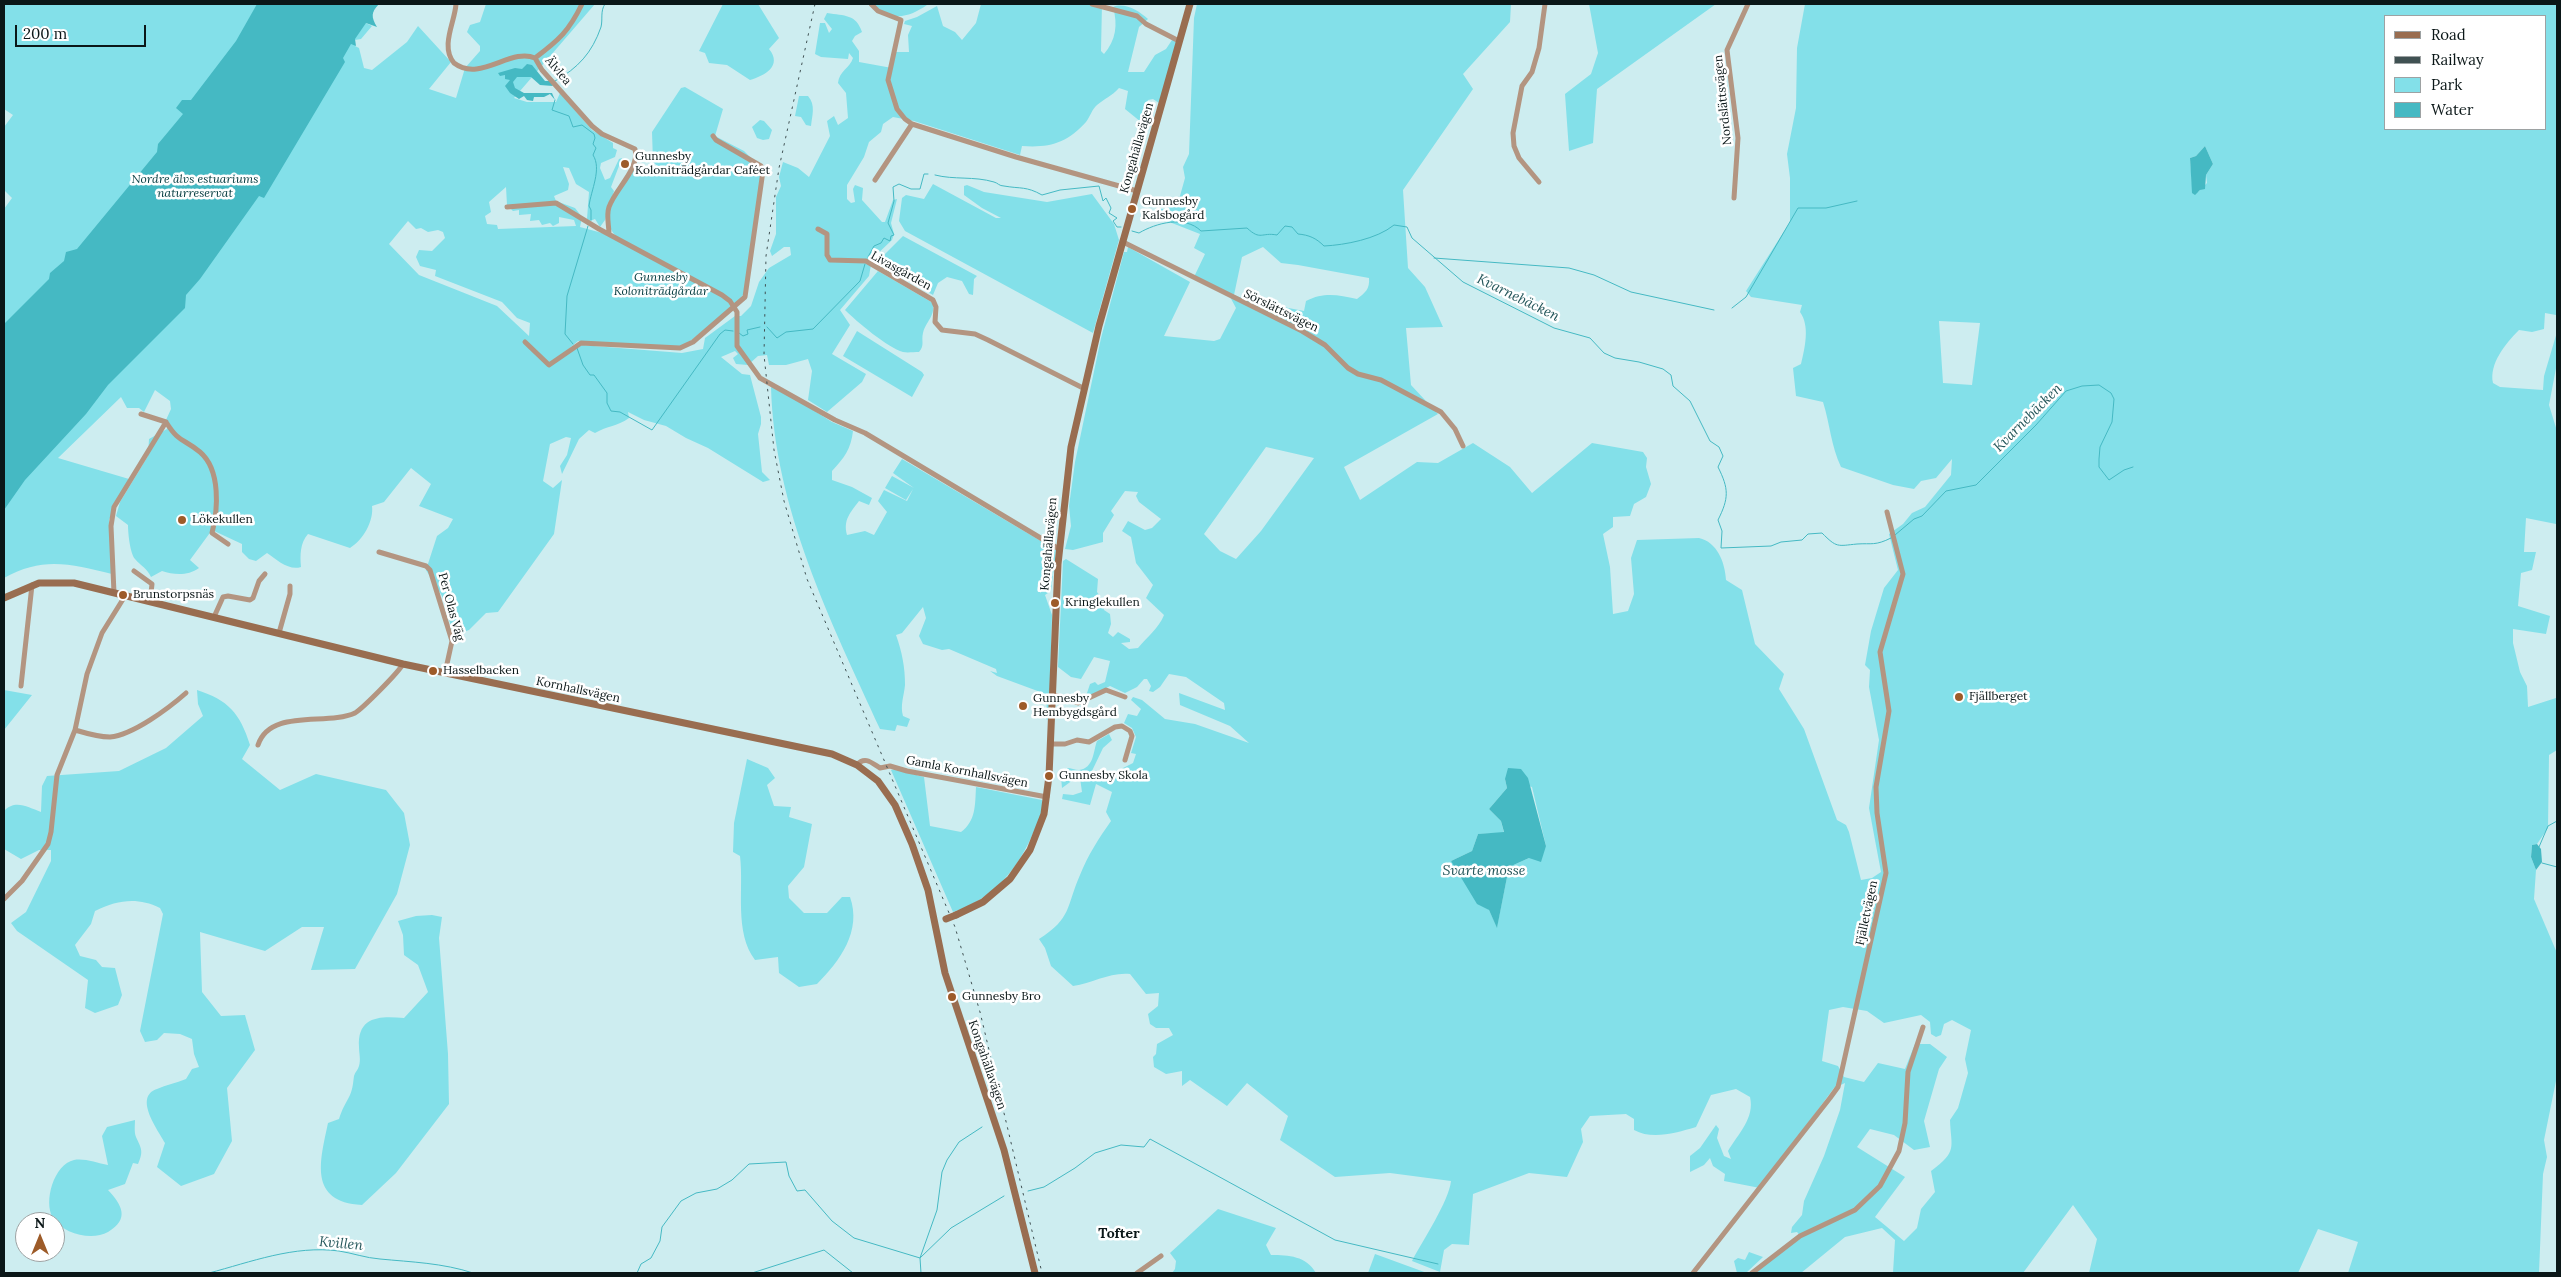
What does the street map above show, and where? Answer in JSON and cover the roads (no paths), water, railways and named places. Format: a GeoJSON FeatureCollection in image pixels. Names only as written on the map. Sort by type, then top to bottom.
{"type":"FeatureCollection","features":[{"type":"Feature","properties":{"kind":"main road","name":"Kongahällavägen"},"geometry":{"type":"LineString","coordinates":[[1035,1273],[1007,1161],[952,997],[934,922],[956,915],[991,896],[1015,873],[1034,842],[1041,825],[1047,797],[1051,744],[1059,549],[1071,447],[1083,388],[1190,4]]}},
{"type":"Feature","properties":{"kind":"main road","name":"Kornhallsvägen"},"geometry":{"type":"LineString","coordinates":[[4,598],[32,585],[66,582],[404,664],[827,753],[858,765],[878,781],[897,809],[921,867],[934,922]]}},
{"type":"Feature","properties":{"kind":"street","name":"Älvlea"},"geometry":{"type":"LineString","coordinates":[[456,4],[450,23],[448,48],[451,60],[459,67],[470,70],[525,56],[535,58],[542,70],[592,126],[602,134],[633,147],[636,152],[634,161],[608,208],[607,224],[609,234]]}},
{"type":"Feature","properties":{"kind":"street"},"geometry":{"type":"LineString","coordinates":[[535,58],[564,36],[582,4]]}},
{"type":"Feature","properties":{"kind":"street"},"geometry":{"type":"LineString","coordinates":[[871,4],[878,11],[902,22],[888,80],[897,109],[912,124],[1016,158],[1137,191]]}},
{"type":"Feature","properties":{"kind":"street"},"geometry":{"type":"LineString","coordinates":[[1095,4],[1136,16],[1146,24],[1179,41]]}},
{"type":"Feature","properties":{"kind":"street"},"geometry":{"type":"LineString","coordinates":[[1539,182],[1519,158],[1514,146],[1513,133],[1522,86],[1532,72],[1539,48],[1545,4]]}},
{"type":"Feature","properties":{"kind":"street","name":"Nordslättsvägen"},"geometry":{"type":"LineString","coordinates":[[1734,198],[1738,138],[1727,50],[1748,4]]}},
{"type":"Feature","properties":{"kind":"street"},"geometry":{"type":"LineString","coordinates":[[875,180],[912,124]]}},
{"type":"Feature","properties":{"kind":"street"},"geometry":{"type":"LineString","coordinates":[[525,342],[549,364],[581,343],[680,348],[693,342],[743,300],[747,289],[764,171],[758,164],[716,140],[713,136]]}},
{"type":"Feature","properties":{"kind":"street"},"geometry":{"type":"LineString","coordinates":[[507,207],[556,203],[722,296],[735,307],[737,312],[737,346],[762,380],[787,391],[835,420],[865,433],[1059,549]]}},
{"type":"Feature","properties":{"kind":"street","name":"Livasgården"},"geometry":{"type":"LineString","coordinates":[[818,229],[827,234],[827,255],[830,260],[866,262],[933,300],[936,307],[935,322],[942,330],[974,334],[1083,388]]}},
{"type":"Feature","properties":{"kind":"street","name":"Sörslättsvägen"},"geometry":{"type":"LineString","coordinates":[[1123,242],[1302,332],[1325,345],[1348,368],[1358,374],[1381,380],[1435,408],[1449,420],[1463,446]]}},
{"type":"Feature","properties":{"kind":"street"},"geometry":{"type":"LineString","coordinates":[[141,414],[166,422],[176,438],[201,453],[214,482],[217,509],[212,533],[228,544]]}},
{"type":"Feature","properties":{"kind":"street"},"geometry":{"type":"LineString","coordinates":[[114,593],[111,526],[114,507],[166,422]]}},
{"type":"Feature","properties":{"kind":"street","name":"Fjälletvägen"},"geometry":{"type":"LineString","coordinates":[[1693,1273],[1838,1087],[1886,873],[1877,813],[1876,787],[1889,710],[1880,652],[1903,574],[1887,512]]}},
{"type":"Feature","properties":{"kind":"street","name":"Per Olas Väg"},"geometry":{"type":"LineString","coordinates":[[379,552],[426,566],[430,570],[452,641],[445,673]]}},
{"type":"Feature","properties":{"kind":"street"},"geometry":{"type":"LineString","coordinates":[[134,571],[152,584],[150,602]]}},
{"type":"Feature","properties":{"kind":"street"},"geometry":{"type":"LineString","coordinates":[[214,618],[223,597],[250,600],[253,598],[259,581],[265,574]]}},
{"type":"Feature","properties":{"kind":"street"},"geometry":{"type":"LineString","coordinates":[[21,686],[32,585]]}},
{"type":"Feature","properties":{"kind":"street"},"geometry":{"type":"LineString","coordinates":[[279,634],[290,594],[290,586]]}},
{"type":"Feature","properties":{"kind":"street"},"geometry":{"type":"LineString","coordinates":[[4,899],[22,881],[48,844],[52,832],[57,776],[76,730],[82,691],[97,645],[107,624],[125,596]]}},
{"type":"Feature","properties":{"kind":"street"},"geometry":{"type":"LineString","coordinates":[[258,745],[262,735],[276,726],[356,712],[404,664]]}},
{"type":"Feature","properties":{"kind":"street"},"geometry":{"type":"LineString","coordinates":[[1052,694],[1078,703],[1106,690],[1125,697]]}},
{"type":"Feature","properties":{"kind":"street"},"geometry":{"type":"LineString","coordinates":[[76,730],[107,737],[118,734],[154,717],[186,693]]}},
{"type":"Feature","properties":{"kind":"street"},"geometry":{"type":"LineString","coordinates":[[1051,744],[1064,744],[1077,740],[1089,742],[1122,726],[1130,731],[1132,736],[1125,760]]}},
{"type":"Feature","properties":{"kind":"street","name":"Gamla Kornhallsvägen"},"geometry":{"type":"LineString","coordinates":[[858,765],[862,761],[869,760],[880,768],[893,766],[907,771],[1047,797]]}},
{"type":"Feature","properties":{"kind":"street"},"geometry":{"type":"LineString","coordinates":[[1752,1273],[1800,1236],[1855,1210],[1880,1186],[1899,1150],[1905,1123],[1908,1072],[1923,1027]]}},
{"type":"Feature","properties":{"kind":"street"},"geometry":{"type":"LineString","coordinates":[[1137,1273],[1161,1256]]}},
{"type":"Feature","properties":{"kind":"water"},"geometry":{"type":"Polygon","coordinates":[[[257,4],[379,4],[374,10],[373,15],[377,27],[366,23],[355,39],[356,46],[351,44],[343,58],[345,62],[264,198],[259,196],[200,279],[186,295],[185,308],[108,385],[86,414],[25,480],[4,510],[4,324],[49,279],[50,273],[64,261],[66,252],[77,249],[157,152],[158,144],[183,114],[176,108],[182,100],[191,100],[236,41],[257,4]]]}},
{"type":"Feature","properties":{"kind":"water"},"geometry":{"type":"Polygon","coordinates":[[[527,64],[532,65],[545,81],[550,81],[553,86],[540,85],[531,77],[517,77],[513,82],[515,88],[524,93],[552,93],[555,100],[550,94],[544,97],[534,97],[533,101],[527,100],[524,96],[519,99],[510,93],[505,86],[510,80],[505,79],[505,75],[500,76],[498,73],[515,68],[522,69],[527,64]]]}},
{"type":"Feature","properties":{"kind":"water"},"geometry":{"type":"Polygon","coordinates":[[[2205,146],[2213,164],[2206,175],[2205,189],[2200,190],[2195,195],[2192,193],[2190,158],[2196,156],[2205,146]]]}},
{"type":"Feature","properties":{"kind":"water","name":"Svarte mosse"},"geometry":{"type":"Polygon","coordinates":[[[1508,768],[1521,769],[1528,778],[1546,846],[1541,862],[1529,858],[1509,867],[1497,928],[1489,910],[1477,904],[1451,861],[1472,851],[1478,834],[1504,832],[1501,821],[1489,809],[1507,788],[1505,779],[1508,768]]]}},
{"type":"Feature","properties":{"kind":"water"},"geometry":{"type":"Polygon","coordinates":[[[2537,844],[2541,849],[2542,862],[2536,870],[2531,857],[2532,845],[2537,844]]]}},
{"type":"Feature","properties":{"kind":"waterway"},"geometry":{"type":"LineString","coordinates":[[555,81],[571,71],[589,52],[601,27],[605,4]]}},
{"type":"Feature","properties":{"kind":"waterway"},"geometry":{"type":"LineString","coordinates":[[555,100],[552,110],[569,116],[573,127],[582,125],[594,134],[593,144],[596,148],[593,155],[596,173],[589,206],[591,220]]}},
{"type":"Feature","properties":{"kind":"waterway"},"geometry":{"type":"LineString","coordinates":[[868,257],[874,246],[881,243],[884,238],[890,241],[891,236],[894,235],[888,223],[894,201],[893,187],[899,184],[911,189],[920,189],[924,174],[928,174]]}},
{"type":"Feature","properties":{"kind":"waterway"},"geometry":{"type":"LineString","coordinates":[[935,175],[987,180],[1002,186],[1027,189],[1042,195],[1060,190],[1099,186],[1103,201],[1106,198],[1111,208],[1109,213],[1117,218],[1113,221],[1117,227],[1121,227]]}},
{"type":"Feature","properties":{"kind":"waterway"},"geometry":{"type":"LineString","coordinates":[[1732,308],[1746,297],[1798,208],[1826,208],[1857,201]]}},
{"type":"Feature","properties":{"kind":"waterway","name":"Kvarnebäcken"},"geometry":{"type":"LineString","coordinates":[[1132,231],[1139,233],[1154,226],[1179,222],[1187,223],[1201,231],[1247,228],[1258,235],[1277,235],[1285,226],[1292,227],[1298,234],[1312,237],[1324,246],[1370,238],[1394,225],[1407,227],[1412,238],[1463,282],[1554,328],[1590,338],[1604,353],[1615,358],[1663,369],[1671,375],[1673,386],[1690,401],[1710,441],[1719,447],[1723,456],[1718,467],[1726,488],[1726,499],[1718,520],[1722,531],[1721,548],[1771,546],[1781,542],[1802,540],[1808,534],[1822,533],[1834,544],[1838,545],[1877,543],[1891,538]]}},
{"type":"Feature","properties":{"kind":"waterway"},"geometry":{"type":"LineString","coordinates":[[573,344],[565,334],[567,296],[588,226]]}},
{"type":"Feature","properties":{"kind":"waterway"},"geometry":{"type":"LineString","coordinates":[[1434,258],[1569,268],[1594,275],[1631,292],[1714,310]]}},
{"type":"Feature","properties":{"kind":"waterway"},"geometry":{"type":"LineString","coordinates":[[767,327],[777,338],[786,332],[813,329],[860,281],[865,264]]}},
{"type":"Feature","properties":{"kind":"waterway"},"geometry":{"type":"LineString","coordinates":[[739,333],[743,336],[748,334],[747,330],[760,327]]}},
{"type":"Feature","properties":{"kind":"waterway"},"geometry":{"type":"LineString","coordinates":[[577,348],[583,365],[590,375],[594,375],[607,393],[607,403],[611,411],[620,412],[652,430],[720,334],[725,330],[733,331]]}},
{"type":"Feature","properties":{"kind":"waterway","name":"Kvarnebäcken"},"geometry":{"type":"LineString","coordinates":[[1895,535],[1914,519],[1922,516],[1946,491],[1976,485],[2036,425],[2066,391],[2082,386],[2099,385],[2111,393],[2114,399],[2112,422],[2100,447],[2099,467],[2109,480],[2124,470],[2133,467]]}},
{"type":"Feature","properties":{"kind":"waterway"},"geometry":{"type":"LineString","coordinates":[[2539,847],[2548,826],[2557,821]]}},
{"type":"Feature","properties":{"kind":"waterway"},"geometry":{"type":"LineString","coordinates":[[2542,863],[2557,867]]}},
{"type":"Feature","properties":{"kind":"waterway"},"geometry":{"type":"LineString","coordinates":[[921,1273],[920,1258],[937,1210],[942,1172],[947,1160],[959,1142],[982,1127]]}},
{"type":"Feature","properties":{"kind":"waterway"},"geometry":{"type":"LineString","coordinates":[[1028,1191],[1044,1187],[1095,1153],[1121,1145],[1144,1147],[1150,1139],[1335,1240],[1438,1264]]}},
{"type":"Feature","properties":{"kind":"waterway"},"geometry":{"type":"LineString","coordinates":[[637,1273],[641,1264],[651,1258],[660,1241],[662,1227],[681,1201],[696,1193],[717,1189],[732,1180],[749,1164],[786,1162],[789,1176],[797,1191],[805,1190],[832,1221],[854,1238],[920,1258],[951,1228],[1004,1196]]}},
{"type":"Feature","properties":{"kind":"waterway","name":"Kvillen"},"geometry":{"type":"LineString","coordinates":[[209,1273],[289,1252],[306,1250],[339,1251],[375,1258],[439,1265],[473,1273]]}},
{"type":"Feature","properties":{"kind":"waterway"},"geometry":{"type":"LineString","coordinates":[[752,1273],[824,1250],[853,1273]]}},
{"type":"Feature","properties":{"kind":"railway"},"geometry":{"type":"LineString","coordinates":[[815,4],[779,168],[766,256],[764,355],[774,450],[784,501],[807,579],[955,927],[980,1012],[1042,1273]]}},
{"type":"Feature","properties":{"kind":"place","name":"Gunnesby Koloniträdgårdar Caféet"},"geometry":{"type":"Point","coordinates":[625,164]}},
{"type":"Feature","properties":{"kind":"place","name":"Gunnesby Kalsbogård"},"geometry":{"type":"Point","coordinates":[1132,209]}},
{"type":"Feature","properties":{"kind":"place","name":"Lökekullen"},"geometry":{"type":"Point","coordinates":[182,520]}},
{"type":"Feature","properties":{"kind":"place","name":"Brunstorpsnäs"},"geometry":{"type":"Point","coordinates":[123,595]}},
{"type":"Feature","properties":{"kind":"place","name":"Kringlekullen"},"geometry":{"type":"Point","coordinates":[1055,603]}},
{"type":"Feature","properties":{"kind":"place","name":"Hasselbacken"},"geometry":{"type":"Point","coordinates":[433,671]}},
{"type":"Feature","properties":{"kind":"place","name":"Fjällberget"},"geometry":{"type":"Point","coordinates":[1959,697]}},
{"type":"Feature","properties":{"kind":"place","name":"Gunnesby Hembygdsgård"},"geometry":{"type":"Point","coordinates":[1023,706]}},
{"type":"Feature","properties":{"kind":"place","name":"Gunnesby Skola"},"geometry":{"type":"Point","coordinates":[1049,776]}},
{"type":"Feature","properties":{"kind":"place","name":"Gunnesby Bro"},"geometry":{"type":"Point","coordinates":[952,997]}},
{"type":"Feature","properties":{"kind":"district","name":"Tofter"},"geometry":{"type":"Point","coordinates":[1119,1234]}},
{"type":"Feature","properties":{"kind":"park label","name":"Nordre älvs estuariums naturreservat"},"geometry":{"type":"Point","coordinates":[195,187]}},
{"type":"Feature","properties":{"kind":"park label","name":"Gunnesby Koloniträdgårdar"},"geometry":{"type":"Point","coordinates":[661,285]}}]}
